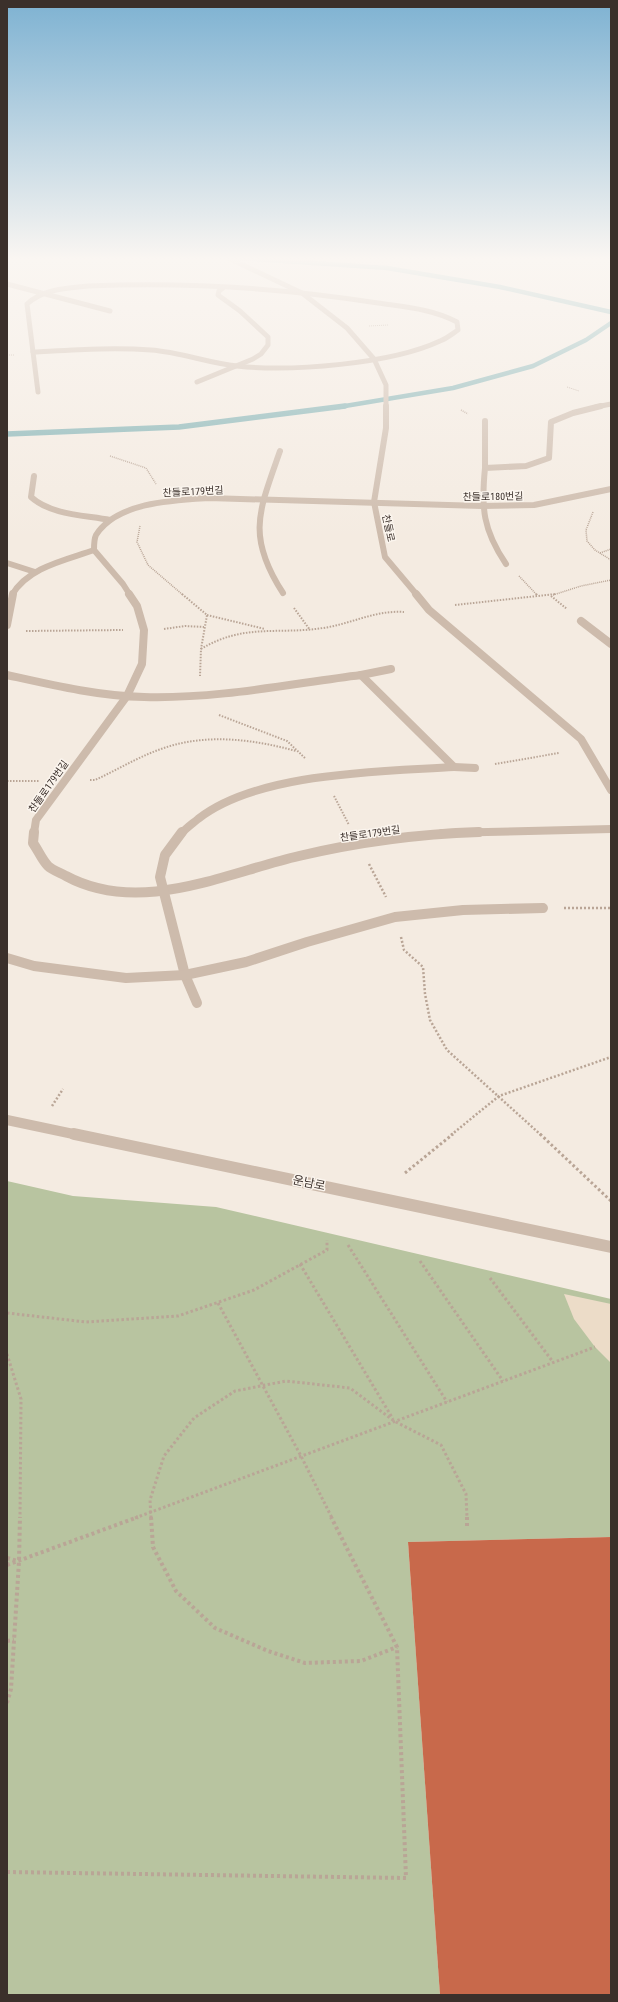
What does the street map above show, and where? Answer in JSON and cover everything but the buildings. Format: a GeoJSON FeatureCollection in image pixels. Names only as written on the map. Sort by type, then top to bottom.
{"type":"FeatureCollection","features":[{"type":"Feature","properties":{"kind":"street"},"geometry":{"type":"LineString","coordinates":[[38,392],[33,352],[41,351]]}},
{"type":"Feature","properties":{"kind":"street"},"geometry":{"type":"LineString","coordinates":[[160,351],[238,366],[305,367],[374,359],[407,351]]}},
{"type":"Feature","properties":{"kind":"street"},"geometry":{"type":"LineString","coordinates":[[197,382],[238,366],[264,351]]}},
{"type":"Feature","properties":{"kind":"street","name":"찬들로"},"geometry":{"type":"LineString","coordinates":[[367,351],[374,359],[386,385],[386,419],[374,502],[385,557],[429,610],[581,739],[611,790]]}},
{"type":"Feature","properties":{"kind":"street"},"geometry":{"type":"LineString","coordinates":[[485,468],[510,468],[542,462],[549,458],[551,452],[551,422],[562,416],[611,404]]}},
{"type":"Feature","properties":{"kind":"street"},"geometry":{"type":"LineString","coordinates":[[485,421],[485,468],[482,506],[483,518],[493,545],[506,564]]}},
{"type":"Feature","properties":{"kind":"street"},"geometry":{"type":"LineString","coordinates":[[280,451],[264,500],[259,523],[259,541],[263,558],[283,593]]}},
{"type":"Feature","properties":{"kind":"street"},"geometry":{"type":"LineString","coordinates":[[34,476],[31,497],[35,503],[47,507],[110,520]]}},
{"type":"Feature","properties":{"kind":"street","name":"찬들로180번길"},"geometry":{"type":"LineString","coordinates":[[374,502],[482,506],[534,505],[600,490],[611,489]]}},
{"type":"Feature","properties":{"kind":"street","name":"찬들로179번길"},"geometry":{"type":"LineString","coordinates":[[374,502],[209,498],[166,501],[137,508],[110,520],[95,536],[94,550],[123,584],[136,606],[144,630],[142,664],[127,696],[36,820],[32,843],[48,866],[81,884],[120,892],[163,891],[243,872],[297,856],[359,843],[443,834],[611,829]]}},
{"type":"Feature","properties":{"kind":"street"},"geometry":{"type":"LineString","coordinates":[[7,625],[12,594],[22,582],[35,572],[94,550]]}},
{"type":"Feature","properties":{"kind":"street"},"geometry":{"type":"LineString","coordinates":[[7,563],[35,572]]}},
{"type":"Feature","properties":{"kind":"street"},"geometry":{"type":"LineString","coordinates":[[581,622],[611,644]]}},
{"type":"Feature","properties":{"kind":"street"},"geometry":{"type":"LineString","coordinates":[[7,675],[79,690],[127,696],[162,698],[214,694],[391,670]]}},
{"type":"Feature","properties":{"kind":"street"},"geometry":{"type":"LineString","coordinates":[[361,675],[454,767]]}},
{"type":"Feature","properties":{"kind":"street"},"geometry":{"type":"LineString","coordinates":[[197,1003],[185,975],[160,877],[165,855],[184,830],[212,808],[250,792],[287,783],[357,774],[454,767],[475,768]]}},
{"type":"Feature","properties":{"kind":"street"},"geometry":{"type":"LineString","coordinates":[[7,958],[34,966],[126,978],[185,975],[246,962],[307,942],[395,917],[463,910],[543,908]]}},
{"type":"Feature","properties":{"kind":"street","name":"운남로"},"geometry":{"type":"LineString","coordinates":[[7,1120],[611,1247]]}},
{"type":"Feature","properties":{"kind":"path"},"geometry":{"type":"LineString","coordinates":[[110,456],[146,468],[158,487]]}},
{"type":"Feature","properties":{"kind":"path"},"geometry":{"type":"LineString","coordinates":[[595,508],[586,526],[585,536],[588,546],[611,560]]}},
{"type":"Feature","properties":{"kind":"path"},"geometry":{"type":"LineString","coordinates":[[141,525],[136,542],[148,566],[206,615],[268,629]]}},
{"type":"Feature","properties":{"kind":"path"},"geometry":{"type":"LineString","coordinates":[[599,553],[611,549]]}},
{"type":"Feature","properties":{"kind":"path"},"geometry":{"type":"LineString","coordinates":[[506,564],[538,596]]}},
{"type":"Feature","properties":{"kind":"path"},"geometry":{"type":"LineString","coordinates":[[451,606],[538,596],[550,596],[581,586],[611,579]]}},
{"type":"Feature","properties":{"kind":"path"},"geometry":{"type":"LineString","coordinates":[[283,593],[310,630]]}},
{"type":"Feature","properties":{"kind":"path"},"geometry":{"type":"LineString","coordinates":[[201,649],[218,640],[242,632],[268,629],[310,630],[325,628],[371,615],[397,611],[404,612]]}},
{"type":"Feature","properties":{"kind":"path"},"geometry":{"type":"LineString","coordinates":[[200,678],[201,649],[206,615]]}},
{"type":"Feature","properties":{"kind":"path"},"geometry":{"type":"LineString","coordinates":[[163,629],[185,626],[204,627]]}},
{"type":"Feature","properties":{"kind":"path"},"geometry":{"type":"LineString","coordinates":[[20,631],[128,630]]}},
{"type":"Feature","properties":{"kind":"path"},"geometry":{"type":"LineString","coordinates":[[213,713],[287,740],[308,761]]}},
{"type":"Feature","properties":{"kind":"path"},"geometry":{"type":"LineString","coordinates":[[89,780],[95,780],[173,745],[218,738],[266,742],[298,751]]}},
{"type":"Feature","properties":{"kind":"path"},"geometry":{"type":"LineString","coordinates":[[475,768],[559,753]]}},
{"type":"Feature","properties":{"kind":"path"},"geometry":{"type":"LineString","coordinates":[[7,781],[46,781]]}},
{"type":"Feature","properties":{"kind":"path"},"geometry":{"type":"LineString","coordinates":[[330,789],[352,829]]}},
{"type":"Feature","properties":{"kind":"path"},"geometry":{"type":"LineString","coordinates":[[368,862],[395,917],[404,950],[423,967],[425,994],[430,1020],[447,1050],[499,1096],[611,1201]]}},
{"type":"Feature","properties":{"kind":"path"},"geometry":{"type":"LineString","coordinates":[[543,908],[611,908]]}},
{"type":"Feature","properties":{"kind":"path"},"geometry":{"type":"LineString","coordinates":[[404,1173],[499,1096],[611,1057]]}},
{"type":"Feature","properties":{"kind":"path"},"geometry":{"type":"LineString","coordinates":[[52,1106],[63,1089]]}},
{"type":"Feature","properties":{"kind":"path"},"geometry":{"type":"LineString","coordinates":[[7,1313],[86,1322],[178,1316],[254,1290],[327,1250],[328,1240]]}},
{"type":"Feature","properties":{"kind":"path"},"geometry":{"type":"LineString","coordinates":[[348,1245],[447,1402]]}},
{"type":"Feature","properties":{"kind":"path"},"geometry":{"type":"LineString","coordinates":[[420,1261],[503,1381]]}},
{"type":"Feature","properties":{"kind":"path"},"geometry":{"type":"LineString","coordinates":[[300,1264],[394,1421]]}},
{"type":"Feature","properties":{"kind":"path"},"geometry":{"type":"LineString","coordinates":[[490,1278],[553,1362]]}},
{"type":"Feature","properties":{"kind":"path"},"geometry":{"type":"LineString","coordinates":[[7,1872],[406,1878],[397,1647],[301,1456],[218,1303]]}},
{"type":"Feature","properties":{"kind":"path"},"geometry":{"type":"LineString","coordinates":[[7,1565],[595,1347]]}},
{"type":"Feature","properties":{"kind":"path"},"geometry":{"type":"LineString","coordinates":[[7,1354],[21,1399],[19,1561],[11,1689],[7,1703]]}},
{"type":"Feature","properties":{"kind":"path"},"geometry":{"type":"LineString","coordinates":[[397,1647],[361,1662],[305,1663],[268,1651],[215,1628],[176,1591],[153,1547],[150,1500],[164,1456],[194,1418],[236,1391],[286,1381],[350,1388],[394,1421],[441,1445],[466,1494],[467,1527]]}},
{"type":"Feature","properties":{"kind":"path"},"geometry":{"type":"LineString","coordinates":[[7,1558],[19,1561]]}},
{"type":"Feature","properties":{"kind":"path"},"geometry":{"type":"LineString","coordinates":[[7,1641],[14,1640]]}},
{"type":"Feature","properties":{"kind":"green space"},"geometry":{"type":"Polygon","coordinates":[[[7,1181],[73,1196],[216,1207],[611,1299],[611,1537],[408,1542],[440,1995],[7,1995],[7,1181]]]}},
{"type":"Feature","properties":{"kind":"shaded area"},"geometry":{"type":"Polygon","coordinates":[[[564,1294],[611,1304],[611,1363],[595,1347],[574,1319],[564,1294]]]}},
{"type":"Feature","properties":{"kind":"waterway"},"geometry":{"type":"LineString","coordinates":[[345,406],[453,388],[533,366],[563,351]]}},
{"type":"Feature","properties":{"kind":"waterway"},"geometry":{"type":"LineString","coordinates":[[7,434],[179,427],[345,406]]}},
{"type":"Feature","properties":{"kind":"waterway"},"geometry":{"type":"LineString","coordinates":[[339,407],[345,406]]}}]}
